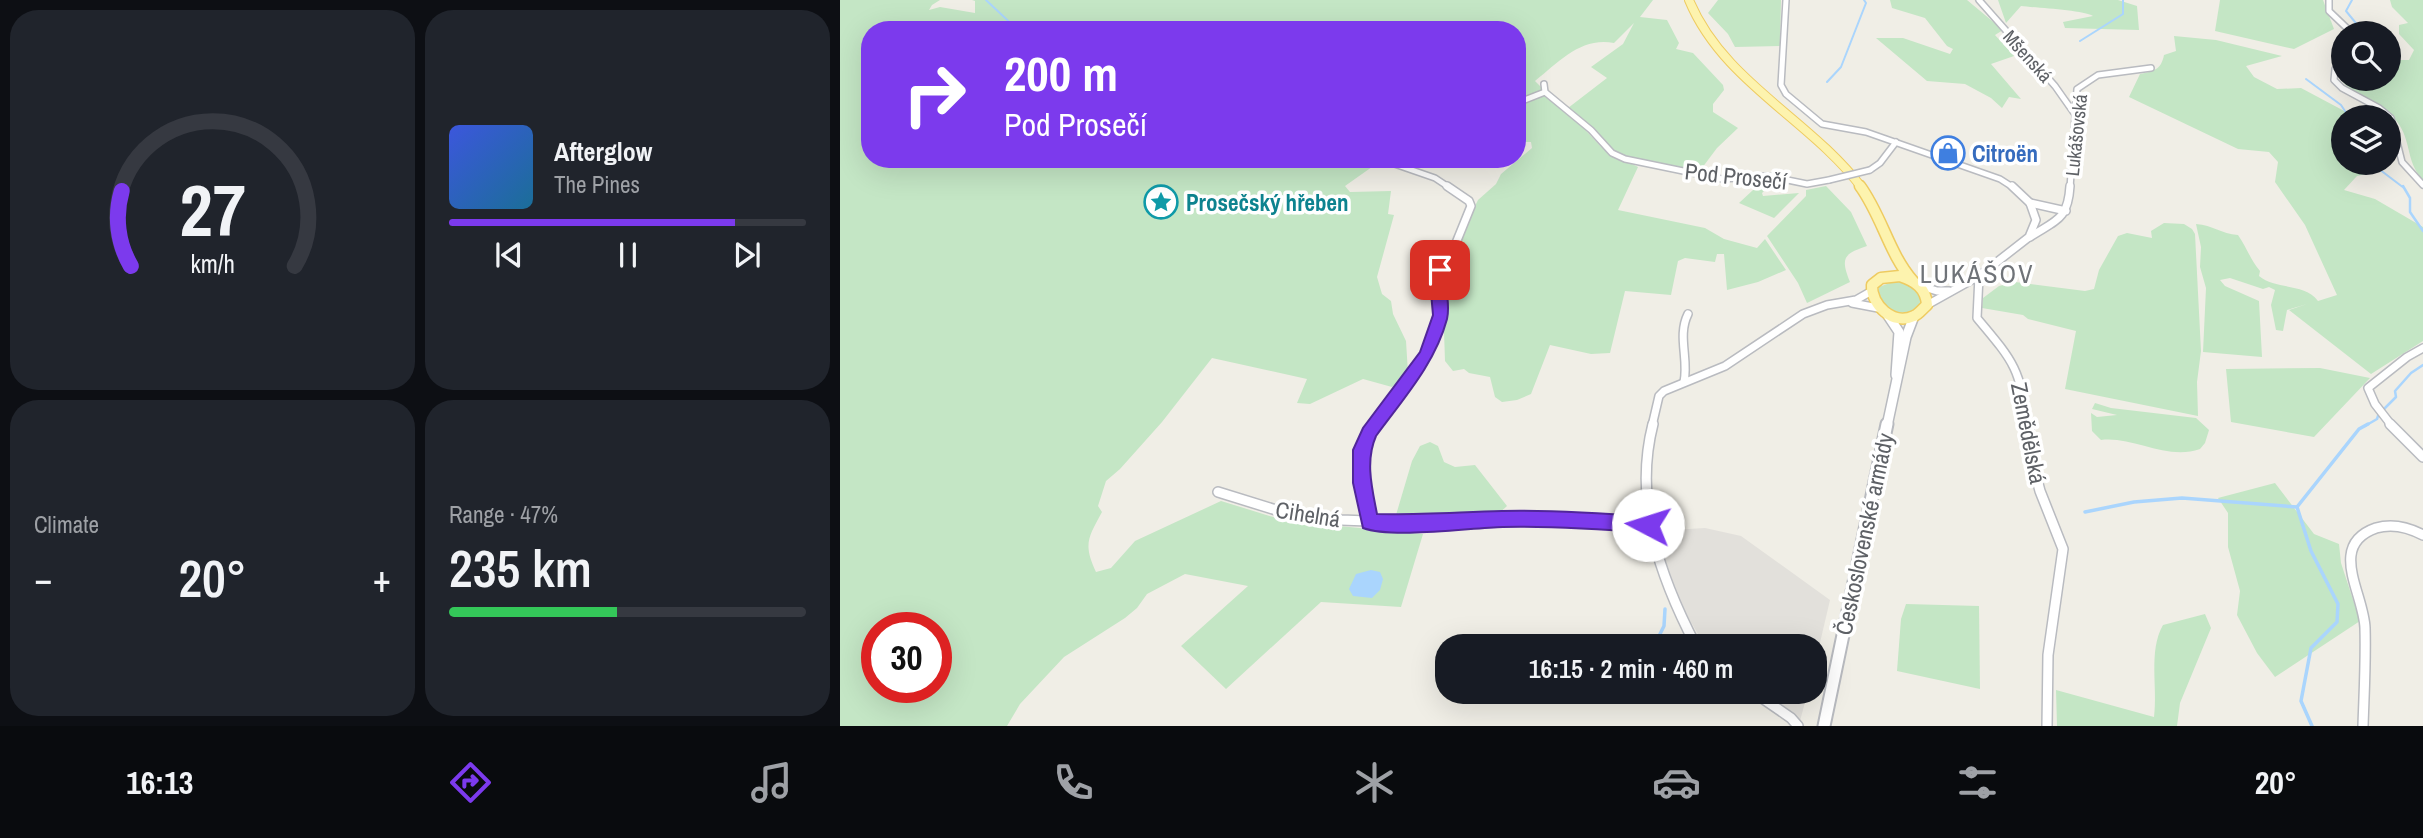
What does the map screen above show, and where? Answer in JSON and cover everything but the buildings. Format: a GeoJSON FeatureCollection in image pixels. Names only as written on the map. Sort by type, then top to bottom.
{"type":"FeatureCollection","features":[{"type":"Feature","properties":{"kind":"main road"},"geometry":{"type":"LineString","coordinates":[[1689,0],[1698,23],[1718,50],[1818,140],[1849,172],[1873,205],[1903,268],[1927,296],[1927,305],[1914,316],[1900,317],[1882,311]]}},
{"type":"Feature","properties":{"kind":"main road"},"geometry":{"type":"LineString","coordinates":[[1870,292],[1875,282],[1892,272],[1894,263],[1889,240]]}},
{"type":"Feature","properties":{"kind":"main road"},"geometry":{"type":"LineString","coordinates":[[1886,277],[1900,276],[1917,284]]}},
{"type":"Feature","properties":{"kind":"main road","name":"Československé armády"},"geometry":{"type":"LineString","coordinates":[[1870,292],[1872,300],[1882,311]]}},
{"type":"Feature","properties":{"kind":"street"},"geometry":{"type":"LineString","coordinates":[[1787,0],[1782,89],[1815,120],[1896,142],[2000,179],[2019,191],[2030,203],[2036,220],[2029,237]]}},
{"type":"Feature","properties":{"kind":"street","name":"Mšenská"},"geometry":{"type":"LineString","coordinates":[[1979,0],[2055,86],[2075,113]]}},
{"type":"Feature","properties":{"kind":"street"},"geometry":{"type":"LineString","coordinates":[[2329,0],[2329,11],[2339,21]]}},
{"type":"Feature","properties":{"kind":"street","name":"Lukášovská"},"geometry":{"type":"LineString","coordinates":[[2066,211],[2071,190],[2077,89],[2085,81],[2098,75],[2151,68]]}},
{"type":"Feature","properties":{"kind":"street"},"geometry":{"type":"LineString","coordinates":[[1526,99],[1545,92],[1544,84]]}},
{"type":"Feature","properties":{"kind":"street"},"geometry":{"type":"LineString","coordinates":[[2348,91],[2379,108],[2391,118],[2402,162],[2423,185]]}},
{"type":"Feature","properties":{"kind":"street","name":"Pod Prosečí"},"geometry":{"type":"LineString","coordinates":[[1545,92],[1591,130],[1612,153],[1625,159],[1721,179],[1768,176],[1807,184],[1829,180],[1870,170],[1880,163],[1896,142]]}},
{"type":"Feature","properties":{"kind":"street"},"geometry":{"type":"LineString","coordinates":[[1369,522],[1361,475],[1361,450],[1369,433],[1427,355],[1440,315],[1438,275],[1456,243],[1471,206],[1469,201],[1435,178],[1406,168]]}},
{"type":"Feature","properties":{"kind":"street"},"geometry":{"type":"LineString","coordinates":[[2030,203],[2066,211]]}},
{"type":"Feature","properties":{"kind":"street"},"geometry":{"type":"LineString","coordinates":[[1927,305],[1979,276],[2029,237],[2052,225],[2066,211]]}},
{"type":"Feature","properties":{"kind":"street","name":"Zemědělská"},"geometry":{"type":"LineString","coordinates":[[1979,276],[1977,318],[2009,356],[2018,372],[2033,465],[2040,491],[2063,549],[2048,655],[2048,726]]}},
{"type":"Feature","properties":{"kind":"street"},"geometry":{"type":"LineString","coordinates":[[1917,284],[1937,291],[1953,291]]}},
{"type":"Feature","properties":{"kind":"street"},"geometry":{"type":"LineString","coordinates":[[1690,634],[1681,618],[1648,525],[1648,444],[1659,396],[1664,391],[1725,366],[1803,314],[1859,298],[1870,292]]}},
{"type":"Feature","properties":{"kind":"street"},"geometry":{"type":"LineString","coordinates":[[1841,303],[1863,303],[1882,311]]}},
{"type":"Feature","properties":{"kind":"street","name":"Československé armády"},"geometry":{"type":"LineString","coordinates":[[1824,726],[1896,383],[1899,337],[1897,326],[1882,311]]}},
{"type":"Feature","properties":{"kind":"street"},"geometry":{"type":"LineString","coordinates":[[1684,382],[1684,321],[1688,314]]}},
{"type":"Feature","properties":{"kind":"street","name":"Československé armády"},"geometry":{"type":"LineString","coordinates":[[1896,383],[1903,365],[1908,326],[1914,316]]}},
{"type":"Feature","properties":{"kind":"street"},"geometry":{"type":"LineString","coordinates":[[2423,348],[2396,365],[2368,388],[2368,394],[2376,406],[2423,457]]}},
{"type":"Feature","properties":{"kind":"street","name":"Cihelná"},"geometry":{"type":"LineString","coordinates":[[1218,492],[1282,512],[1369,522],[1419,523],[1503,519],[1648,525]]}},
{"type":"Feature","properties":{"kind":"street"},"geometry":{"type":"LineString","coordinates":[[2363,726],[2365,625],[2349,559],[2350,551],[2353,543],[2371,531],[2391,524],[2407,525],[2423,535]]}},
{"type":"Feature","properties":{"kind":"street"},"geometry":{"type":"LineString","coordinates":[[1771,704],[1798,726]]}},
{"type":"Feature","properties":{"kind":"shaded area"},"geometry":{"type":"Polygon","coordinates":[[[1705,528],[1741,536],[1830,600],[1822,634],[1698,634],[1678,600],[1658,546],[1672,530],[1705,528]]]}},
{"type":"Feature","properties":{"kind":"shaded area"},"geometry":{"type":"Polygon","coordinates":[[[1777,704],[1805,704],[1800,721],[1777,704]]]}},
{"type":"Feature","properties":{"kind":"green space"},"geometry":{"type":"Polygon","coordinates":[[[840,0],[940,0],[929,10],[940,7],[975,13],[975,1],[972,0],[1653,0],[1640,17],[1667,20],[1679,43],[1676,49],[1693,53],[1723,85],[1724,90],[1713,104],[1713,112],[1738,128],[1717,148],[1699,172],[1633,160],[1613,151],[1568,108],[1607,78],[1591,67],[1623,44],[1634,23],[1614,43],[1591,44],[1572,52],[1535,81],[1543,89],[1526,97],[1526,21],[861,21],[861,168],[1370,168],[1345,186],[1350,192],[1391,191],[1388,214],[1394,215],[1377,277],[1382,294],[1391,301],[1393,314],[1406,341],[1408,373],[1392,387],[1363,379],[1310,404],[1297,403],[1307,379],[1212,358],[1162,422],[1106,481],[1098,506],[1102,512],[1093,528],[1088,548],[1096,572],[1111,568],[1135,541],[1221,501],[1286,521],[1423,534],[1401,607],[1321,602],[1226,689],[1181,646],[1248,586],[1185,574],[1147,594],[1125,618],[1064,657],[1020,704],[1007,726],[840,726],[840,0]]]}},
{"type":"Feature","properties":{"kind":"green space"},"geometry":{"type":"Polygon","coordinates":[[[1718,0],[1781,0],[1780,46],[1735,47],[1728,34],[1708,13],[1718,0]]]}},
{"type":"Feature","properties":{"kind":"green space"},"geometry":{"type":"Polygon","coordinates":[[[1890,0],[1967,0],[2003,30],[1995,35],[2014,56],[1991,64],[2021,99],[2009,97],[2002,108],[1991,98],[1965,84],[1927,81],[1876,38],[1903,38],[1950,54],[1953,49],[1947,46],[1925,18],[1892,8],[1890,0]]]}},
{"type":"Feature","properties":{"kind":"green space"},"geometry":{"type":"Polygon","coordinates":[[[1998,0],[2118,0],[2137,6],[2139,30],[2065,28],[2063,22],[2093,16],[2021,6],[2006,23],[1998,0]]]}},
{"type":"Feature","properties":{"kind":"green space"},"geometry":{"type":"Polygon","coordinates":[[[2220,0],[2323,0],[2331,21],[2331,30],[2294,49],[2215,31],[2220,0]]]}},
{"type":"Feature","properties":{"kind":"green space"},"geometry":{"type":"Polygon","coordinates":[[[2390,0],[2423,0],[2423,180],[2414,167],[2401,128],[2401,105],[2378,105],[2353,91],[2401,91],[2401,60],[2409,60],[2414,50],[2401,36],[2401,25],[2408,23],[2392,7],[2390,0]]]}},
{"type":"Feature","properties":{"kind":"green space"},"geometry":{"type":"Polygon","coordinates":[[[2174,36],[2216,40],[2282,56],[2246,66],[2254,77],[2277,89],[2301,88],[2333,105],[2331,175],[2362,175],[2357,176],[2344,190],[2375,199],[2423,227],[2423,341],[2371,374],[2289,310],[2307,304],[2287,310],[2283,331],[2276,330],[2271,305],[2275,290],[2269,287],[2263,289],[2230,278],[2220,280],[2225,286],[2259,301],[2262,357],[2203,352],[2206,288],[2200,267],[2201,247],[2196,224],[2238,235],[2260,271],[2259,276],[2266,280],[2306,291],[2318,301],[2337,295],[2305,225],[2275,182],[2278,162],[2269,152],[2238,149],[2129,97],[2140,74],[2156,69],[2164,55],[2176,51],[2174,36]]]}},
{"type":"Feature","properties":{"kind":"green space"},"geometry":{"type":"Polygon","coordinates":[[[1540,96],[1549,98],[1567,111],[1611,155],[1638,167],[1618,210],[1705,228],[1724,239],[1757,248],[1765,239],[1786,270],[1758,282],[1727,290],[1724,254],[1717,254],[1715,262],[1685,258],[1678,261],[1671,295],[1625,291],[1610,353],[1591,354],[1550,345],[1531,394],[1517,400],[1502,402],[1495,397],[1490,377],[1469,373],[1464,369],[1453,371],[1445,361],[1442,272],[1478,200],[1496,184],[1508,168],[1526,168],[1526,153],[1532,148],[1531,142],[1526,142],[1526,101],[1540,96]]]}},
{"type":"Feature","properties":{"kind":"green space"},"geometry":{"type":"Polygon","coordinates":[[[1766,178],[1783,181],[1783,184],[1767,188],[1762,193],[1763,196],[1799,193],[1774,218],[1739,203],[1766,178]]]}},
{"type":"Feature","properties":{"kind":"green space"},"geometry":{"type":"Polygon","coordinates":[[[1826,186],[1851,212],[1867,246],[1853,251],[1846,258],[1845,267],[1850,282],[1807,303],[1798,283],[1767,236],[1806,196],[1806,190],[1826,186]]]}},
{"type":"Feature","properties":{"kind":"green space"},"geometry":{"type":"Polygon","coordinates":[[[2164,223],[2184,224],[2195,234],[2201,351],[2197,382],[2198,416],[2065,389],[2076,331],[2028,319],[2023,315],[1982,308],[1983,298],[1999,286],[2015,282],[2085,291],[2094,289],[2099,270],[2118,236],[2127,233],[2152,238],[2151,231],[2164,223]]]}},
{"type":"Feature","properties":{"kind":"green space"},"geometry":{"type":"Polygon","coordinates":[[[1895,281],[1916,290],[1921,297],[1919,307],[1903,313],[1879,301],[1879,287],[1895,281]]]}},
{"type":"Feature","properties":{"kind":"green space"},"geometry":{"type":"Polygon","coordinates":[[[2320,368],[2370,378],[2314,437],[2231,422],[2226,369],[2320,368]]]}},
{"type":"Feature","properties":{"kind":"green space"},"geometry":{"type":"Polygon","coordinates":[[[2095,403],[2111,408],[2196,418],[2209,430],[2200,449],[2188,452],[2163,450],[2125,441],[2101,440],[2092,431],[2091,413],[2097,417],[2117,415],[2092,409],[2095,403]]]}},
{"type":"Feature","properties":{"kind":"green space"},"geometry":{"type":"Polygon","coordinates":[[[1430,442],[1438,446],[1444,462],[1455,467],[1475,465],[1507,506],[1495,517],[1434,519],[1396,515],[1412,461],[1420,446],[1430,442]]]}},
{"type":"Feature","properties":{"kind":"green space"},"geometry":{"type":"Polygon","coordinates":[[[2275,483],[2314,534],[2339,544],[2341,563],[2360,621],[2275,677],[2257,653],[2237,615],[2240,591],[2228,547],[2228,513],[2218,498],[2275,483]]]}},
{"type":"Feature","properties":{"kind":"green space"},"geometry":{"type":"Polygon","coordinates":[[[1906,604],[1979,606],[1980,689],[1897,671],[1901,619],[1906,604]]]}},
{"type":"Feature","properties":{"kind":"green space"},"geometry":{"type":"Polygon","coordinates":[[[2205,614],[2211,628],[2180,703],[2177,726],[2057,726],[2056,690],[2154,717],[2158,635],[2163,625],[2205,614]]]}},
{"type":"Feature","properties":{"kind":"water"},"geometry":{"type":"Polygon","coordinates":[[[1371,570],[1380,572],[1383,579],[1380,590],[1372,598],[1353,596],[1349,589],[1356,574],[1371,570]]]}},
{"type":"Feature","properties":{"kind":"waterway"},"geometry":{"type":"LineString","coordinates":[[986,0],[1008,21]]}},
{"type":"Feature","properties":{"kind":"waterway"},"geometry":{"type":"LineString","coordinates":[[1827,82],[1841,67],[1866,3],[1864,0]]}},
{"type":"Feature","properties":{"kind":"waterway"},"geometry":{"type":"LineString","coordinates":[[2080,41],[2123,14],[2123,0]]}},
{"type":"Feature","properties":{"kind":"waterway"},"geometry":{"type":"LineString","coordinates":[[2352,0],[2346,11],[2354,21]]}},
{"type":"Feature","properties":{"kind":"waterway"},"geometry":{"type":"LineString","coordinates":[[2306,79],[2341,105]]}},
{"type":"Feature","properties":{"kind":"waterway"},"geometry":{"type":"LineString","coordinates":[[2387,175],[2404,188]]}},
{"type":"Feature","properties":{"kind":"waterway"},"geometry":{"type":"LineString","coordinates":[[2403,186],[2410,198],[2410,212],[2423,231]]}},
{"type":"Feature","properties":{"kind":"waterway"},"geometry":{"type":"LineString","coordinates":[[2384,409],[2396,397],[2395,391],[2411,373],[2423,365]]}},
{"type":"Feature","properties":{"kind":"waterway"},"geometry":{"type":"LineString","coordinates":[[2365,426],[2377,419],[2379,413]]}},
{"type":"Feature","properties":{"kind":"waterway"},"geometry":{"type":"LineString","coordinates":[[2297,507],[2359,429],[2368,424]]}},
{"type":"Feature","properties":{"kind":"waterway"},"geometry":{"type":"LineString","coordinates":[[2085,512],[2134,502],[2182,498],[2297,507]]}},
{"type":"Feature","properties":{"kind":"waterway"},"geometry":{"type":"LineString","coordinates":[[2297,507],[2311,551],[2338,604],[2337,622],[2311,648],[2301,701],[2312,726]]}},
{"type":"Feature","properties":{"kind":"waterway"},"geometry":{"type":"LineString","coordinates":[[1660,634],[1664,626],[1665,609]]}},
{"type":"Feature","properties":{"kind":"place","name":"Citroën"},"geometry":{"type":"Point","coordinates":[1948,153]}},
{"type":"Feature","properties":{"kind":"place","name":"Prosečský hřeben"},"geometry":{"type":"Point","coordinates":[1161,202]}},
{"type":"Feature","properties":{"kind":"district","name":"LUKÁŠOV"},"geometry":{"type":"Point","coordinates":[1977,273]}},
{"type":"Feature","properties":{"kind":"route"},"geometry":{"type":"LineString","coordinates":[[1440,270],[1437,287],[1440,315],[1427,355],[1369,433],[1361,450],[1362,483],[1369,522],[1419,523],[1503,519],[1648,525]]}}]}
